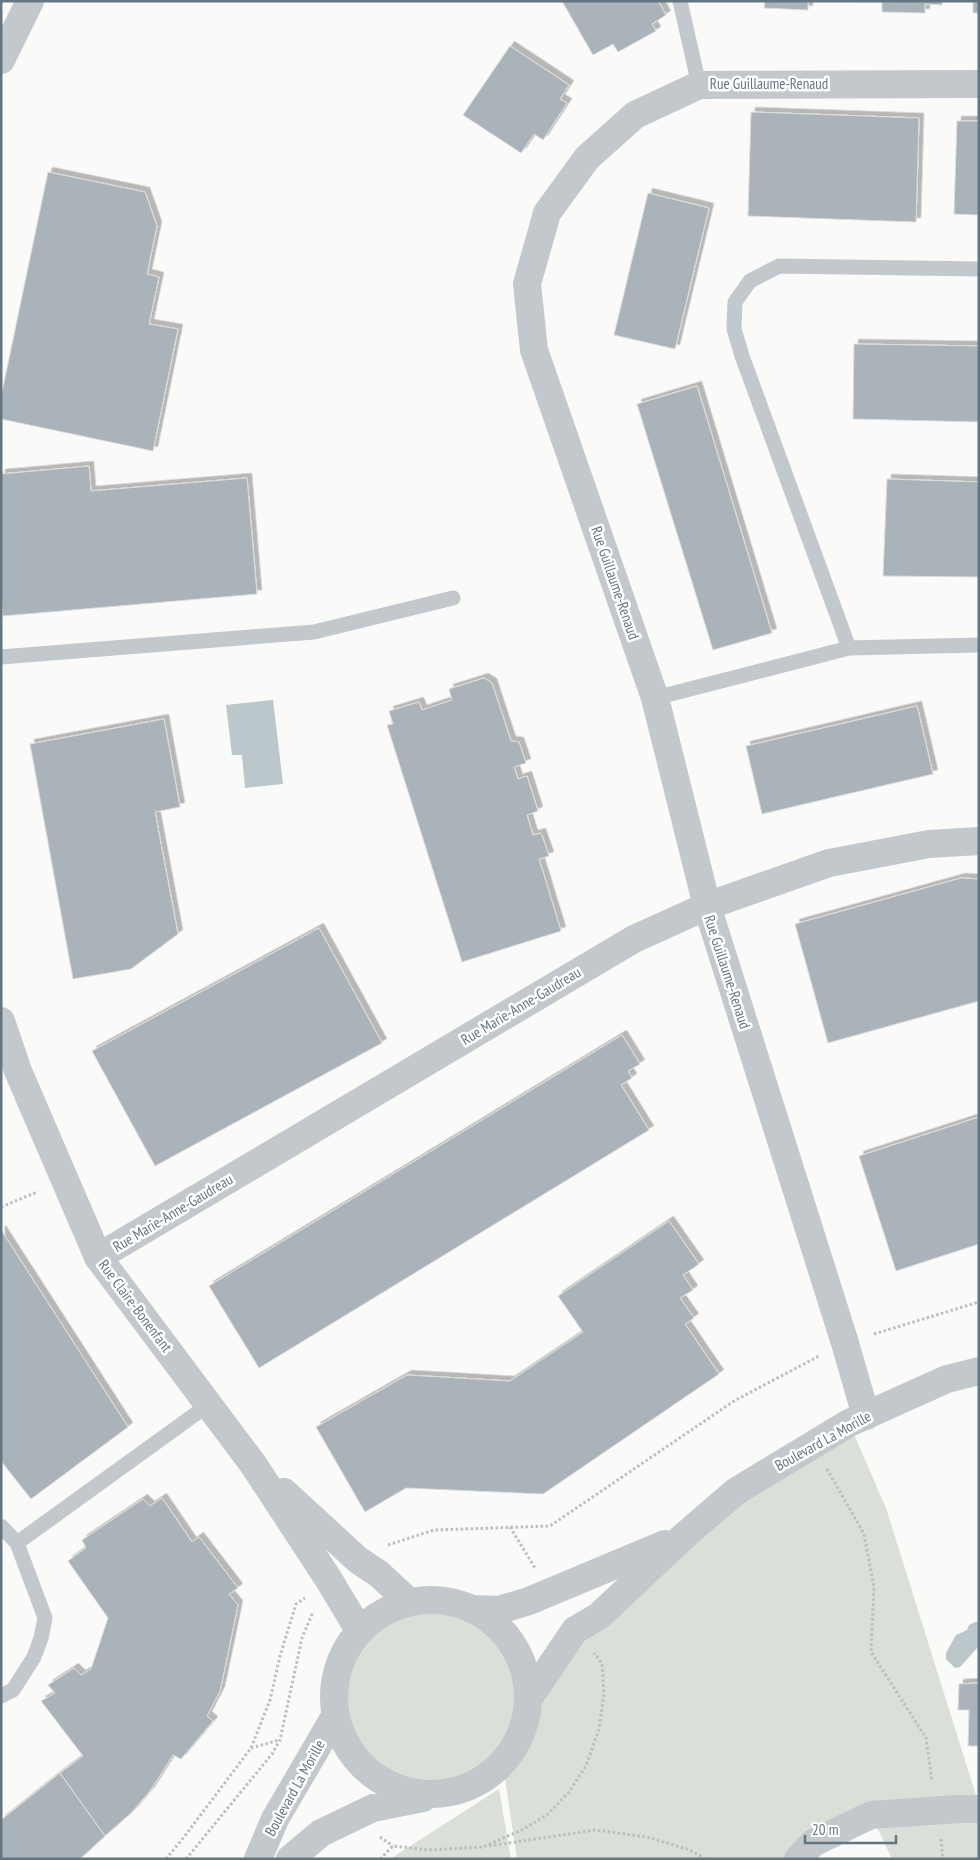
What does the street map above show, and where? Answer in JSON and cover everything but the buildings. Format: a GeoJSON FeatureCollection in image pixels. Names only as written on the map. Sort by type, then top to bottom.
{"type":"FeatureCollection","features":[{"type":"Feature","properties":{"kind":"street"},"geometry":{"type":"LineString","coordinates":[[1,60],[30,1]]}},
{"type":"Feature","properties":{"kind":"street","name":"Rue Guillaume-Renaud"},"geometry":{"type":"LineString","coordinates":[[866,1416],[707,906],[655,698],[534,350],[527,284],[546,213],[587,158],[635,115],[699,85],[979,84]]}},
{"type":"Feature","properties":{"kind":"street","name":"Rue Marie-Anne-Gaudreau"},"geometry":{"type":"LineString","coordinates":[[98,1257],[634,940],[707,906],[829,863],[929,844],[979,841]]}},
{"type":"Feature","properties":{"kind":"street","name":"Rue Claire-Bonenfant"},"geometry":{"type":"LineString","coordinates":[[1,1021],[18,1071],[98,1257],[253,1464],[329,1580],[359,1630]]}},
{"type":"Feature","properties":{"kind":"street","name":"Boulevard La Morille"},"geometry":{"type":"LineString","coordinates":[[529,1698],[575,1630],[598,1616],[683,1537],[735,1492],[849,1423],[947,1379],[979,1371]]}},
{"type":"Feature","properties":{"kind":"street","name":"Rue Claire-Bonenfant"},"geometry":{"type":"LineString","coordinates":[[253,1464],[358,1560],[379,1574],[408,1602]]}},
{"type":"Feature","properties":{"kind":"street","name":"Boulevard La Morille"},"geometry":{"type":"LineString","coordinates":[[474,1609],[499,1610],[550,1593],[683,1537]]}},
{"type":"Feature","properties":{"kind":"street"},"geometry":{"type":"LineString","coordinates":[[290,1859],[321,1833],[373,1808],[434,1796],[471,1788],[503,1764],[522,1734],[529,1698],[525,1670],[513,1644],[490,1620],[474,1609],[453,1602],[408,1602],[359,1630],[343,1651],[332,1690],[334,1718],[355,1761],[361,1766],[387,1786],[434,1796]]}},
{"type":"Feature","properties":{"kind":"street","name":"Boulevard La Morille"},"geometry":{"type":"LineString","coordinates":[[258,1859],[275,1819],[334,1718]]}},
{"type":"Feature","properties":{"kind":"street"},"geometry":{"type":"LineString","coordinates":[[798,1859],[813,1843],[871,1815],[979,1809]]}},
{"type":"Feature","properties":{"kind":"lane"},"geometry":{"type":"LineString","coordinates":[[680,1],[699,85]]}},
{"type":"Feature","properties":{"kind":"lane"},"geometry":{"type":"LineString","coordinates":[[849,648],[742,356],[734,329],[735,302],[750,280],[779,266],[979,269]]}},
{"type":"Feature","properties":{"kind":"lane"},"geometry":{"type":"LineString","coordinates":[[1,657],[314,632],[453,598]]}},
{"type":"Feature","properties":{"kind":"lane"},"geometry":{"type":"LineString","coordinates":[[655,698],[849,648],[979,645]]}},
{"type":"Feature","properties":{"kind":"lane"},"geometry":{"type":"LineString","coordinates":[[17,1543],[208,1405]]}},
{"type":"Feature","properties":{"kind":"lane"},"geometry":{"type":"LineString","coordinates":[[1,1526],[17,1543],[45,1618],[41,1638],[34,1656],[13,1690],[1,1696]]}},
{"type":"Feature","properties":{"kind":"path"},"geometry":{"type":"LineString","coordinates":[[1,1207],[64,1180]]}},
{"type":"Feature","properties":{"kind":"path"},"geometry":{"type":"LineString","coordinates":[[358,1560],[369,1552],[434,1530],[550,1526],[734,1401],[844,1343],[979,1302]]}},
{"type":"Feature","properties":{"kind":"path"},"geometry":{"type":"LineString","coordinates":[[813,1445],[864,1534],[874,1587],[871,1652],[926,1738],[943,1859]]}},
{"type":"Feature","properties":{"kind":"path"},"geometry":{"type":"LineString","coordinates":[[510,1527],[550,1593]]}},
{"type":"Feature","properties":{"kind":"path"},"geometry":{"type":"LineString","coordinates":[[166,1859],[184,1838],[251,1748],[270,1700],[280,1656],[296,1604],[329,1580]]}},
{"type":"Feature","properties":{"kind":"path"},"geometry":{"type":"LineString","coordinates":[[186,1859],[272,1754],[280,1740],[302,1638],[308,1621],[329,1580]]}},
{"type":"Feature","properties":{"kind":"path"},"geometry":{"type":"LineString","coordinates":[[484,1847],[522,1830],[548,1814],[569,1792],[586,1766],[599,1729],[604,1693],[602,1663],[575,1630]]}},
{"type":"Feature","properties":{"kind":"path"},"geometry":{"type":"LineString","coordinates":[[380,1859],[393,1846],[429,1850],[484,1847],[595,1830],[647,1837],[690,1850],[705,1859]]}},
{"type":"Feature","properties":{"kind":"shaded area"},"geometry":{"type":"Polygon","coordinates":[[[273,700],[283,784],[245,788],[242,755],[232,755],[226,705],[273,700]]]}},
{"type":"Feature","properties":{"kind":"shaded area"},"geometry":{"type":"Polygon","coordinates":[[[849,1423],[886,1508],[979,1805],[979,1859],[892,1859],[871,1815],[798,1859],[517,1859],[503,1765],[471,1787],[434,1796],[387,1786],[355,1761],[334,1718],[332,1690],[343,1651],[359,1630],[408,1601],[453,1602],[474,1609],[490,1620],[513,1644],[525,1670],[529,1697],[575,1630],[735,1492],[849,1423]]]}},
{"type":"Feature","properties":{"kind":"shaded area"},"geometry":{"type":"Polygon","coordinates":[[[979,1622],[979,1646],[960,1667],[955,1668],[946,1659],[946,1653],[956,1635],[967,1630],[969,1625],[979,1622]]]}},
{"type":"Feature","properties":{"kind":"shaded area"},"geometry":{"type":"Polygon","coordinates":[[[499,1789],[511,1859],[390,1859],[499,1789]]]}}]}
